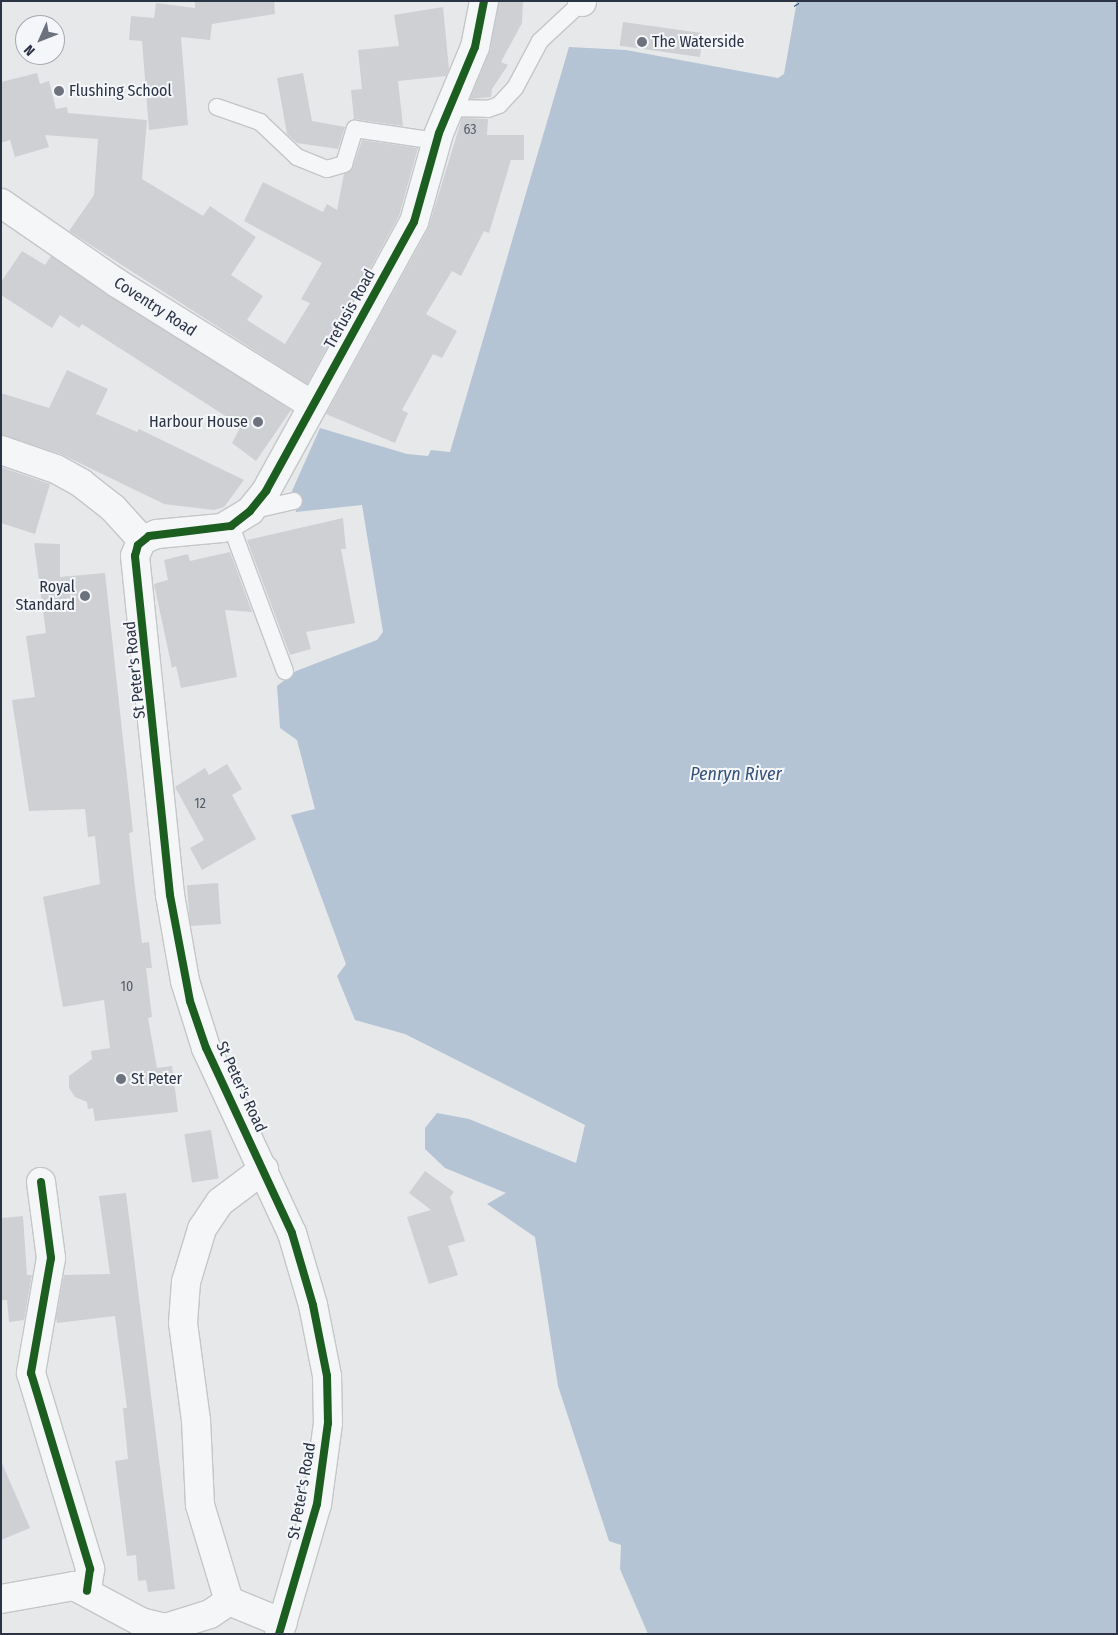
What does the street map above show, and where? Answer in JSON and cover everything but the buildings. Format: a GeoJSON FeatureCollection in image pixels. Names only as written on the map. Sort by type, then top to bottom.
{"type":"FeatureCollection","features":[{"type":"Feature","properties":{"kind":"street","name":"Trefusis Road"},"geometry":{"type":"LineString","coordinates":[[240,518],[266,490],[414,222],[436,140],[476,47],[484,1]]}},
{"type":"Feature","properties":{"kind":"street","name":"Coventry Road"},"geometry":{"type":"LineString","coordinates":[[1,203],[117,283],[312,405]]}},
{"type":"Feature","properties":{"kind":"street"},"geometry":{"type":"LineString","coordinates":[[1,450],[56,469],[81,483],[113,508],[142,540],[157,534],[240,518]]}},
{"type":"Feature","properties":{"kind":"street","name":"St Peter's Road"},"geometry":{"type":"LineString","coordinates":[[142,540],[135,556],[170,895],[185,981],[206,1048],[264,1168],[292,1233],[310,1296],[329,1400],[317,1504],[280,1628]]}},
{"type":"Feature","properties":{"kind":"street"},"geometry":{"type":"LineString","coordinates":[[264,1168],[211,1214],[202,1230],[183,1300],[200,1505],[229,1601],[280,1628]]}},
{"type":"Feature","properties":{"kind":"street"},"geometry":{"type":"LineString","coordinates":[[41,1182],[51,1258],[31,1373],[90,1569],[87,1591]]}},
{"type":"Feature","properties":{"kind":"street"},"geometry":{"type":"LineString","coordinates":[[1,1599],[62,1586],[87,1591],[141,1622],[165,1628],[210,1614],[229,1601]]}},
{"type":"Feature","properties":{"kind":"lane"},"geometry":{"type":"LineString","coordinates":[[449,108],[488,109],[499,105],[515,88],[540,41],[582,2]]}},
{"type":"Feature","properties":{"kind":"lane"},"geometry":{"type":"LineString","coordinates":[[217,107],[260,122],[297,157],[328,169],[344,164],[355,129],[436,140]]}},
{"type":"Feature","properties":{"kind":"lane"},"geometry":{"type":"LineString","coordinates":[[285,671],[240,518],[294,501]]}},
{"type":"Feature","properties":{"kind":"water","name":"Penryn River"},"geometry":{"type":"Polygon","coordinates":[[[797,1],[1117,1],[1117,1634],[648,1634],[620,1569],[621,1545],[609,1541],[558,1386],[535,1237],[487,1204],[506,1193],[445,1168],[425,1149],[425,1128],[437,1113],[469,1119],[576,1163],[585,1125],[405,1034],[355,1020],[337,976],[346,964],[291,815],[315,809],[297,740],[280,728],[277,686],[296,671],[377,640],[383,632],[362,505],[296,512],[292,491],[320,428],[407,454],[428,456],[431,450],[450,452],[569,47],[626,50],[778,78],[784,74],[797,1]]]}},
{"type":"Feature","properties":{"kind":"ferry route"},"geometry":{"type":"LineString","coordinates":[[794,6],[802,1]]}},
{"type":"Feature","properties":{"kind":"cycle path"},"geometry":{"type":"LineString","coordinates":[[279,1634],[317,1504],[328,1423],[327,1376],[313,1305],[292,1233],[206,1048],[190,1001],[170,895],[135,556],[138,545],[149,536],[231,526],[250,511],[266,491],[414,222],[439,133],[475,47],[484,1]]}},
{"type":"Feature","properties":{"kind":"cycle path"},"geometry":{"type":"LineString","coordinates":[[41,1182],[51,1258],[31,1373],[90,1569],[87,1591]]}},
{"type":"Feature","properties":{"kind":"place","name":"The Waterside"},"geometry":{"type":"Point","coordinates":[642,42]}},
{"type":"Feature","properties":{"kind":"place","name":"Flushing School"},"geometry":{"type":"Point","coordinates":[59,91]}},
{"type":"Feature","properties":{"kind":"place","name":"Harbour House"},"geometry":{"type":"Point","coordinates":[258,422]}},
{"type":"Feature","properties":{"kind":"place","name":"Royal Standard"},"geometry":{"type":"Point","coordinates":[85,596]}},
{"type":"Feature","properties":{"kind":"place","name":"St Peter"},"geometry":{"type":"Point","coordinates":[121,1079]}}]}
